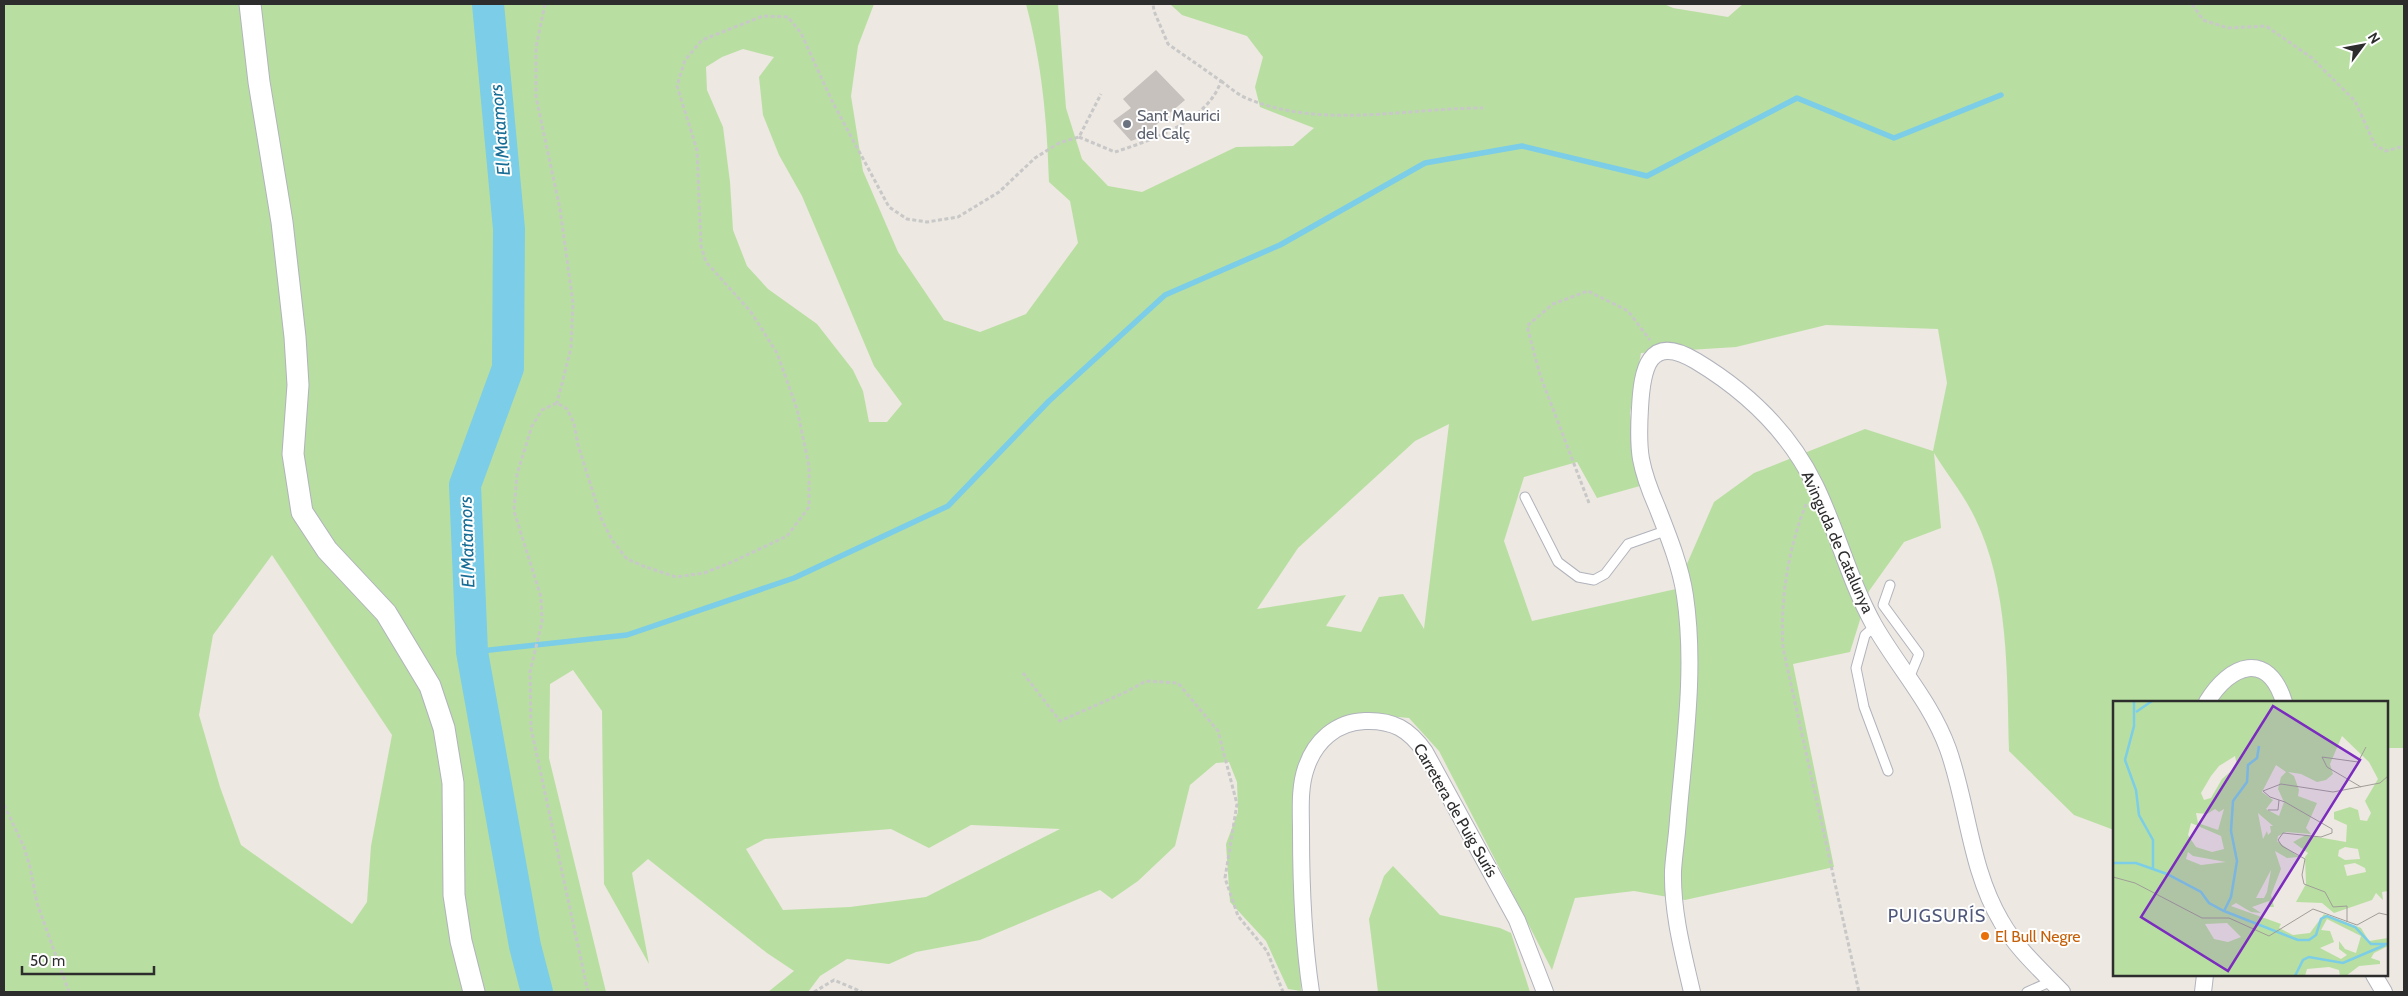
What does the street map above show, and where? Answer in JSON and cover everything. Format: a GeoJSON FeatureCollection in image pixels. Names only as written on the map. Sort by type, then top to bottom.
{"type":"FeatureCollection","features":[{"type":"Feature","properties":{"kind":"street"},"geometry":{"type":"LineString","coordinates":[[250,4],[259,82],[282,222],[295,336],[298,386],[293,454],[302,512],[327,550],[386,613],[430,686],[444,728],[454,783],[454,895],[461,941],[474,992]]}},
{"type":"Feature","properties":{"kind":"street","name":"Avinguda de Catalunya"},"geometry":{"type":"LineString","coordinates":[[1660,353],[1678,352],[1689,357],[1725,380],[1747,397],[1788,442],[1815,485],[1850,575],[1875,626],[1910,676],[1929,708],[1947,748],[1987,893],[2010,936],[2057,987]]}},
{"type":"Feature","properties":{"kind":"street"},"geometry":{"type":"LineString","coordinates":[[1660,353],[1652,357],[1643,370],[1639,445],[1645,475],[1685,594],[1688,696],[1673,872],[1676,914],[1692,992]]}},
{"type":"Feature","properties":{"kind":"street"},"geometry":{"type":"LineString","coordinates":[[2208,701],[2217,685],[2234,673],[2253,667],[2266,671],[2274,679],[2284,701]]}},
{"type":"Feature","properties":{"kind":"street","name":"Carretera de Puig Surís"},"geometry":{"type":"LineString","coordinates":[[1311,992],[1305,940],[1301,867],[1301,799],[1306,769],[1315,748],[1329,733],[1348,724],[1373,721],[1397,724],[1407,730],[1426,752],[1517,920],[1545,992]]}},
{"type":"Feature","properties":{"kind":"street"},"geometry":{"type":"LineString","coordinates":[[2203,992],[2205,976]]}},
{"type":"Feature","properties":{"kind":"street"},"geometry":{"type":"LineString","coordinates":[[2375,976],[2384,992]]}},
{"type":"Feature","properties":{"kind":"lane"},"geometry":{"type":"LineString","coordinates":[[1525,497],[1558,562],[1578,577],[1594,580],[1605,574],[1628,544],[1665,531]]}},
{"type":"Feature","properties":{"kind":"lane"},"geometry":{"type":"LineString","coordinates":[[1890,585],[1883,605],[1920,654],[1910,676]]}},
{"type":"Feature","properties":{"kind":"lane"},"geometry":{"type":"LineString","coordinates":[[1875,626],[1865,635],[1856,668],[1864,707],[1888,771]]}},
{"type":"Feature","properties":{"kind":"lane"},"geometry":{"type":"LineString","coordinates":[[2027,992],[2057,987]]}},
{"type":"Feature","properties":{"kind":"path"},"geometry":{"type":"LineString","coordinates":[[545,4],[536,47],[536,97],[560,209],[573,304],[571,348],[557,403]]}},
{"type":"Feature","properties":{"kind":"path"},"geometry":{"type":"LineString","coordinates":[[1154,4],[1154,11],[1168,44],[1245,98],[1300,114],[1359,116],[1450,108],[1483,108]]}},
{"type":"Feature","properties":{"kind":"path"},"geometry":{"type":"LineString","coordinates":[[2192,4],[2203,20],[2228,28],[2266,26],[2312,58],[2355,102],[2375,145],[2386,151],[2404,146]]}},
{"type":"Feature","properties":{"kind":"path"},"geometry":{"type":"LineString","coordinates":[[557,403],[567,409],[574,423],[578,445],[601,518],[612,540],[627,559],[642,566],[676,577],[704,573],[787,536],[809,507],[809,466],[797,409],[778,353],[751,312],[706,262],[701,246],[697,150],[677,86],[685,60],[702,40],[763,16],[788,16],[801,33],[832,101],[889,207],[907,219],[927,222],[958,217],[998,192],[1035,158],[1059,143],[1079,138],[1116,152],[1155,139],[1182,123],[1212,101],[1221,81]]}},
{"type":"Feature","properties":{"kind":"path"},"geometry":{"type":"LineString","coordinates":[[1079,138],[1101,94]]}},
{"type":"Feature","properties":{"kind":"path"},"geometry":{"type":"LineString","coordinates":[[1588,503],[1540,375],[1528,326],[1553,304],[1588,292],[1628,310],[1660,353]]}},
{"type":"Feature","properties":{"kind":"path"},"geometry":{"type":"LineString","coordinates":[[557,403],[542,410],[532,426],[517,474],[514,511],[540,597],[542,622],[530,672],[531,728],[588,992]]}},
{"type":"Feature","properties":{"kind":"path"},"geometry":{"type":"LineString","coordinates":[[1815,485],[1798,523],[1791,549],[1784,594],[1782,648],[1859,992]]}},
{"type":"Feature","properties":{"kind":"path"},"geometry":{"type":"LineString","coordinates":[[1023,673],[1060,721],[1126,692],[1146,681],[1178,683],[1218,731],[1236,804],[1225,878],[1238,916],[1267,951],[1283,992]]}},
{"type":"Feature","properties":{"kind":"path"},"geometry":{"type":"LineString","coordinates":[[4,805],[26,854],[37,902],[69,992]]}},
{"type":"Feature","properties":{"kind":"path"},"geometry":{"type":"LineString","coordinates":[[814,992],[834,980],[862,992]]}},
{"type":"Feature","properties":{"kind":"green space"},"geometry":{"type":"Polygon","coordinates":[[[4,4],[874,4],[858,46],[851,96],[863,171],[898,252],[944,320],[980,332],[1026,314],[1078,243],[1070,201],[1049,182],[1043,92],[1032,26],[1026,4],[1058,4],[1066,108],[1082,159],[1108,186],[1142,192],[1236,147],[1293,146],[1314,128],[1260,107],[1255,87],[1263,57],[1247,36],[1182,15],[1170,4],[1664,4],[1673,8],[1728,17],[1743,4],[2404,4],[2404,748],[2388,748],[2388,701],[2113,701],[2113,830],[2074,815],[2009,751],[2004,632],[1994,573],[1986,545],[1971,509],[1934,453],[1941,528],[1904,542],[1869,591],[1850,652],[1793,664],[1834,867],[1685,900],[1634,891],[1575,898],[1552,970],[1439,751],[1409,718],[1366,714],[1323,731],[1296,778],[1301,991],[1288,989],[1266,941],[1230,902],[1226,844],[1238,812],[1237,782],[1229,762],[1216,763],[1190,785],[1175,846],[1138,881],[1112,899],[1100,890],[980,940],[916,952],[889,964],[847,959],[820,976],[808,992],[768,992],[794,971],[767,953],[648,859],[632,873],[649,964],[604,884],[602,711],[573,670],[550,684],[549,758],[606,992],[4,992],[4,4]],[[743,49],[722,57],[706,67],[707,90],[723,127],[730,182],[733,230],[747,266],[768,289],[817,324],[853,370],[863,391],[869,422],[887,422],[902,404],[874,366],[802,196],[779,155],[763,115],[759,77],[774,57],[743,49]],[[1826,325],[1736,347],[1641,353],[1630,413],[1640,486],[1597,498],[1577,462],[1524,477],[1504,541],[1532,621],[1676,589],[1714,502],[1754,473],[1865,429],[1933,451],[1947,383],[1938,329],[1826,325]],[[1449,424],[1415,441],[1298,548],[1257,609],[1346,595],[1326,626],[1361,632],[1379,597],[1403,594],[1424,629],[1449,424]],[[272,555],[213,635],[199,715],[220,787],[241,845],[352,924],[367,902],[371,846],[392,735],[272,555]],[[971,825],[929,848],[891,829],[765,839],[746,849],[783,910],[850,907],[926,897],[1060,829],[971,825]]]}},
{"type":"Feature","properties":{"kind":"green space"},"geometry":{"type":"Polygon","coordinates":[[[1393,866],[1440,915],[1500,928],[1511,933],[1530,992],[1378,992],[1369,919],[1384,876],[1393,866]]]}},
{"type":"Feature","properties":{"kind":"building"},"geometry":{"type":"Polygon","coordinates":[[[1156,70],[1185,100],[1142,137],[1131,141],[1113,121],[1131,108],[1123,99],[1156,70]]]}},
{"type":"Feature","properties":{"kind":"waterway","name":"El Matamors"},"geometry":{"type":"LineString","coordinates":[[488,4],[509,229],[508,368],[465,485],[472,652],[525,946],[537,992]]}},
{"type":"Feature","properties":{"kind":"waterway"},"geometry":{"type":"LineString","coordinates":[[472,652],[627,635],[794,578],[948,506],[1049,401],[1165,295],[1280,245],[1425,163],[1522,146],[1647,176],[1797,98],[1894,138],[2001,95]]}},
{"type":"Feature","properties":{"kind":"place","name":"Sant Maurici del Calç"},"geometry":{"type":"Point","coordinates":[1127,124]}},
{"type":"Feature","properties":{"kind":"place","name":"El Bull Negre"},"geometry":{"type":"Point","coordinates":[1985,936]}},
{"type":"Feature","properties":{"kind":"district","name":"PUIGSURÍS"},"geometry":{"type":"Point","coordinates":[1937,916]}}]}
